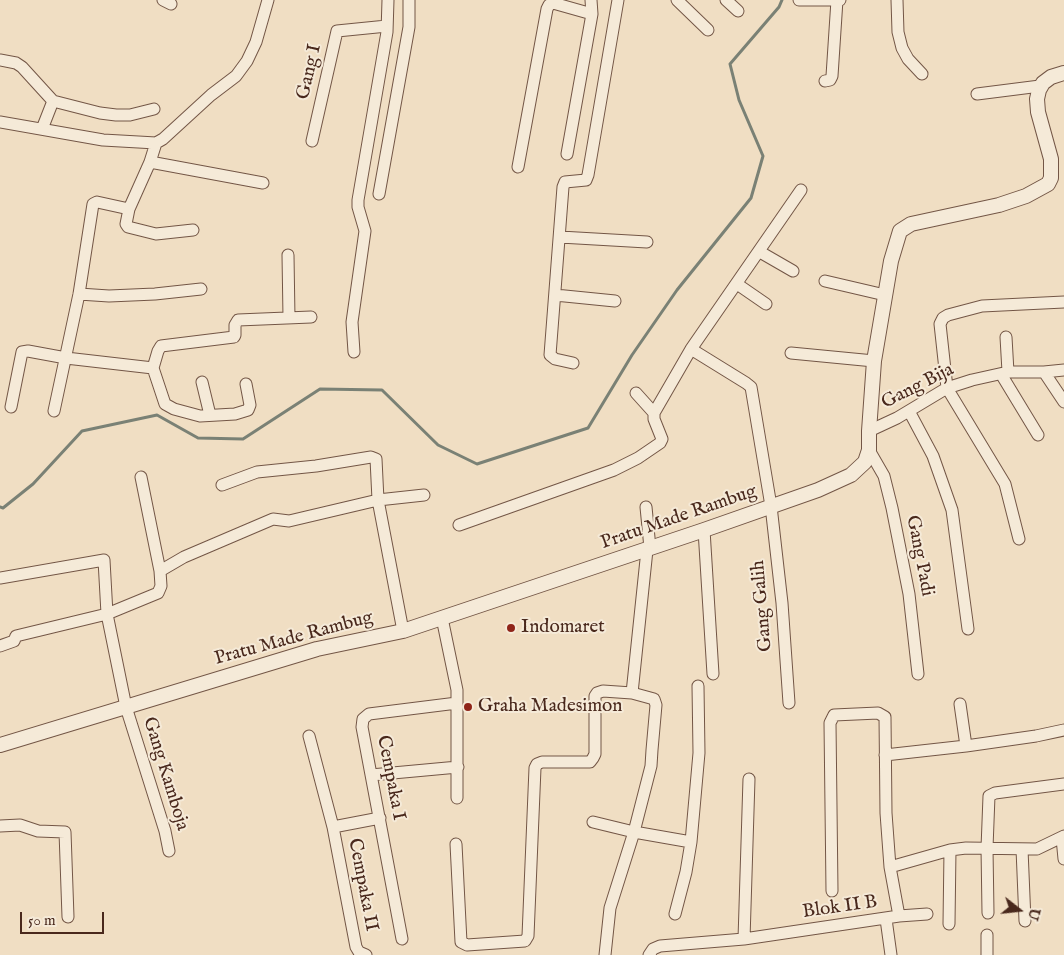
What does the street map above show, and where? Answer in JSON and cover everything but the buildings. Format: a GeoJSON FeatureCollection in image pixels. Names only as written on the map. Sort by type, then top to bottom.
{"type":"FeatureCollection","features":[{"type":"Feature","properties":{"kind":"street"},"geometry":{"type":"LineString","coordinates":[[193,230],[156,234],[128,226],[126,222],[156,143],[236,76],[247,61],[256,42],[268,0]]}},
{"type":"Feature","properties":{"kind":"street"},"geometry":{"type":"LineString","coordinates":[[354,352],[352,322],[365,230],[358,208],[358,200],[387,26],[388,0]]}},
{"type":"Feature","properties":{"kind":"street"},"geometry":{"type":"LineString","coordinates":[[379,194],[409,27],[410,0]]}},
{"type":"Feature","properties":{"kind":"street"},"geometry":{"type":"LineString","coordinates":[[567,154],[592,14],[591,0]]}},
{"type":"Feature","properties":{"kind":"street"},"geometry":{"type":"LineString","coordinates":[[574,363],[555,359],[550,355],[565,182],[569,180],[578,182],[586,180],[588,175],[618,0]]}},
{"type":"Feature","properties":{"kind":"street"},"geometry":{"type":"LineString","coordinates":[[677,0],[708,30]]}},
{"type":"Feature","properties":{"kind":"street"},"geometry":{"type":"LineString","coordinates":[[726,0],[738,11]]}},
{"type":"Feature","properties":{"kind":"street"},"geometry":{"type":"LineString","coordinates":[[799,0],[839,0],[832,76],[830,80],[825,81]]}},
{"type":"Feature","properties":{"kind":"street"},"geometry":{"type":"LineString","coordinates":[[897,0],[899,41],[908,59],[922,74]]}},
{"type":"Feature","properties":{"kind":"street"},"geometry":{"type":"LineString","coordinates":[[518,167],[546,9],[549,5],[555,4],[592,14]]}},
{"type":"Feature","properties":{"kind":"street","name":"Gang I"},"geometry":{"type":"LineString","coordinates":[[312,141],[337,31],[387,26]]}},
{"type":"Feature","properties":{"kind":"street"},"geometry":{"type":"LineString","coordinates":[[0,60],[16,63],[22,67],[53,101],[100,113],[116,115],[130,115],[154,109]]}},
{"type":"Feature","properties":{"kind":"street"},"geometry":{"type":"LineString","coordinates":[[977,94],[1040,86],[1051,77],[1064,73]]}},
{"type":"Feature","properties":{"kind":"street"},"geometry":{"type":"LineString","coordinates":[[870,450],[869,431],[874,361],[894,248],[900,231],[906,227],[999,205],[1041,189],[1050,182],[1052,170],[1037,104],[1040,86]]}},
{"type":"Feature","properties":{"kind":"street"},"geometry":{"type":"LineString","coordinates":[[42,130],[53,101]]}},
{"type":"Feature","properties":{"kind":"street"},"geometry":{"type":"LineString","coordinates":[[0,122],[103,140],[156,143]]}},
{"type":"Feature","properties":{"kind":"street"},"geometry":{"type":"LineString","coordinates":[[150,162],[263,183]]}},
{"type":"Feature","properties":{"kind":"street"},"geometry":{"type":"LineString","coordinates":[[459,525],[596,476],[638,458],[662,441],[654,420],[654,413],[692,349],[801,190]]}},
{"type":"Feature","properties":{"kind":"street"},"geometry":{"type":"LineString","coordinates":[[54,411],[79,294],[93,204],[97,202],[130,209]]}},
{"type":"Feature","properties":{"kind":"street"},"geometry":{"type":"LineString","coordinates":[[560,237],[647,242]]}},
{"type":"Feature","properties":{"kind":"street"},"geometry":{"type":"LineString","coordinates":[[760,252],[793,271]]}},
{"type":"Feature","properties":{"kind":"street"},"geometry":{"type":"LineString","coordinates":[[288,255],[289,318]]}},
{"type":"Feature","properties":{"kind":"street"},"geometry":{"type":"LineString","coordinates":[[825,281],[885,295]]}},
{"type":"Feature","properties":{"kind":"street"},"geometry":{"type":"LineString","coordinates":[[737,284],[766,304]]}},
{"type":"Feature","properties":{"kind":"street"},"geometry":{"type":"LineString","coordinates":[[79,294],[109,296],[201,289]]}},
{"type":"Feature","properties":{"kind":"street"},"geometry":{"type":"LineString","coordinates":[[555,295],[615,301]]}},
{"type":"Feature","properties":{"kind":"street"},"geometry":{"type":"LineString","coordinates":[[1019,539],[1005,484],[947,388],[940,328],[943,318],[982,306],[1064,302]]}},
{"type":"Feature","properties":{"kind":"street"},"geometry":{"type":"LineString","coordinates":[[246,384],[250,405],[248,410],[235,414],[192,414],[166,406],[153,368],[158,351],[165,345],[234,337],[235,325],[238,320],[311,317]]}},
{"type":"Feature","properties":{"kind":"street"},"geometry":{"type":"LineString","coordinates":[[1006,337],[1005,373],[1038,435]]}},
{"type":"Feature","properties":{"kind":"street","name":"Gang Galih"},"geometry":{"type":"LineString","coordinates":[[692,349],[751,387],[771,506],[782,603],[789,703]]}},
{"type":"Feature","properties":{"kind":"street"},"geometry":{"type":"LineString","coordinates":[[11,407],[22,352],[28,351],[66,358],[153,368]]}},
{"type":"Feature","properties":{"kind":"street"},"geometry":{"type":"LineString","coordinates":[[791,353],[874,361]]}},
{"type":"Feature","properties":{"kind":"street","name":"Gang Bija"},"geometry":{"type":"LineString","coordinates":[[869,431],[909,411],[947,388],[972,380],[1005,373],[1064,370]]}},
{"type":"Feature","properties":{"kind":"street"},"geometry":{"type":"LineString","coordinates":[[1044,372],[1064,402]]}},
{"type":"Feature","properties":{"kind":"street"},"geometry":{"type":"LineString","coordinates":[[202,382],[210,415]]}},
{"type":"Feature","properties":{"kind":"street"},"geometry":{"type":"LineString","coordinates":[[636,392],[654,413]]}},
{"type":"Feature","properties":{"kind":"street"},"geometry":{"type":"LineString","coordinates":[[909,411],[933,456],[952,510],[968,629]]}},
{"type":"Feature","properties":{"kind":"street","name":"Pratu Made Rambug"},"geometry":{"type":"LineString","coordinates":[[0,745],[317,649],[403,631],[648,549],[818,490],[851,475],[865,462],[870,450]]}},
{"type":"Feature","properties":{"kind":"street","name":"Gang Padi"},"geometry":{"type":"LineString","coordinates":[[870,450],[884,476],[892,508],[909,594],[918,674]]}},
{"type":"Feature","properties":{"kind":"street"},"geometry":{"type":"LineString","coordinates":[[222,486],[257,472],[316,466],[371,457],[376,459],[378,500],[403,631]]}},
{"type":"Feature","properties":{"kind":"street"},"geometry":{"type":"LineString","coordinates":[[0,646],[14,641],[16,636],[107,614],[158,593],[162,586],[160,571],[141,477]]}},
{"type":"Feature","properties":{"kind":"street"},"geometry":{"type":"LineString","coordinates":[[160,571],[184,557],[276,519],[289,521],[378,500],[424,495]]}},
{"type":"Feature","properties":{"kind":"street"},"geometry":{"type":"LineString","coordinates":[[632,693],[648,549],[646,507]]}},
{"type":"Feature","properties":{"kind":"street"},"geometry":{"type":"LineString","coordinates":[[704,530],[714,674]]}},
{"type":"Feature","properties":{"kind":"street","name":"Gang Kamboja"},"geometry":{"type":"LineString","coordinates":[[0,578],[104,560],[107,614],[126,707],[165,831],[169,851]]}},
{"type":"Feature","properties":{"kind":"street"},"geometry":{"type":"LineString","coordinates":[[442,618],[456,681],[457,798]]}},
{"type":"Feature","properties":{"kind":"street"},"geometry":{"type":"LineString","coordinates":[[675,914],[686,872],[691,842],[699,753],[698,686]]}},
{"type":"Feature","properties":{"kind":"street"},"geometry":{"type":"LineString","coordinates":[[456,844],[461,942],[467,946],[525,941],[528,936],[535,768],[537,764],[542,762],[590,762],[594,754],[595,696],[597,693],[603,691],[632,693],[654,699],[656,704],[651,766],[634,832],[610,908],[605,955]]}},
{"type":"Feature","properties":{"kind":"street","name":"Cempaka I"},"geometry":{"type":"LineString","coordinates":[[402,939],[362,727],[363,720],[369,714],[457,704]]}},
{"type":"Feature","properties":{"kind":"street"},"geometry":{"type":"LineString","coordinates":[[960,704],[966,746]]}},
{"type":"Feature","properties":{"kind":"street"},"geometry":{"type":"LineString","coordinates":[[832,891],[830,732],[831,717],[837,714],[881,713],[885,717],[890,867]]}},
{"type":"Feature","properties":{"kind":"street"},"geometry":{"type":"LineString","coordinates":[[885,755],[966,746],[1064,730]]}},
{"type":"Feature","properties":{"kind":"street","name":"Cempaka II"},"geometry":{"type":"LineString","coordinates":[[309,736],[333,827],[362,953]]}},
{"type":"Feature","properties":{"kind":"street"},"geometry":{"type":"LineString","coordinates":[[371,775],[458,767]]}},
{"type":"Feature","properties":{"kind":"street"},"geometry":{"type":"LineString","coordinates":[[744,939],[749,779]]}},
{"type":"Feature","properties":{"kind":"street"},"geometry":{"type":"LineString","coordinates":[[988,913],[988,803],[991,794],[1064,784]]}},
{"type":"Feature","properties":{"kind":"street"},"geometry":{"type":"LineString","coordinates":[[333,827],[380,818]]}},
{"type":"Feature","properties":{"kind":"street"},"geometry":{"type":"LineString","coordinates":[[593,822],[634,832],[691,842]]}},
{"type":"Feature","properties":{"kind":"street"},"geometry":{"type":"LineString","coordinates":[[0,826],[20,825],[38,831],[65,832],[68,917]]}},
{"type":"Feature","properties":{"kind":"street"},"geometry":{"type":"LineString","coordinates":[[1063,837],[1064,859]]}},
{"type":"Feature","properties":{"kind":"street","name":"Blok II B"},"geometry":{"type":"LineString","coordinates":[[650,955],[653,949],[660,946],[744,939],[899,916],[890,867],[950,850],[987,848],[1022,850],[1041,848],[1063,837]]}},
{"type":"Feature","properties":{"kind":"street"},"geometry":{"type":"LineString","coordinates":[[949,924],[950,850]]}},
{"type":"Feature","properties":{"kind":"street"},"geometry":{"type":"LineString","coordinates":[[1022,850],[1025,921]]}},
{"type":"Feature","properties":{"kind":"street"},"geometry":{"type":"LineString","coordinates":[[899,916],[927,914]]}},
{"type":"Feature","properties":{"kind":"street"},"geometry":{"type":"LineString","coordinates":[[886,919],[891,955]]}},
{"type":"Feature","properties":{"kind":"street"},"geometry":{"type":"LineString","coordinates":[[987,935],[987,955]]}},
{"type":"Feature","properties":{"kind":"waterway"},"geometry":{"type":"LineString","coordinates":[[0,507],[3,508],[33,484],[82,431],[157,415],[198,438],[243,439],[320,389],[382,390],[438,445],[477,464],[588,428],[632,355],[677,290],[751,198],[763,156],[739,100],[730,64],[779,7],[782,0]]}},
{"type":"Feature","properties":{"kind":"place","name":"Indomaret"},"geometry":{"type":"Point","coordinates":[511,628]}},
{"type":"Feature","properties":{"kind":"place","name":"Graha Madesimon"},"geometry":{"type":"Point","coordinates":[468,707]}}]}
